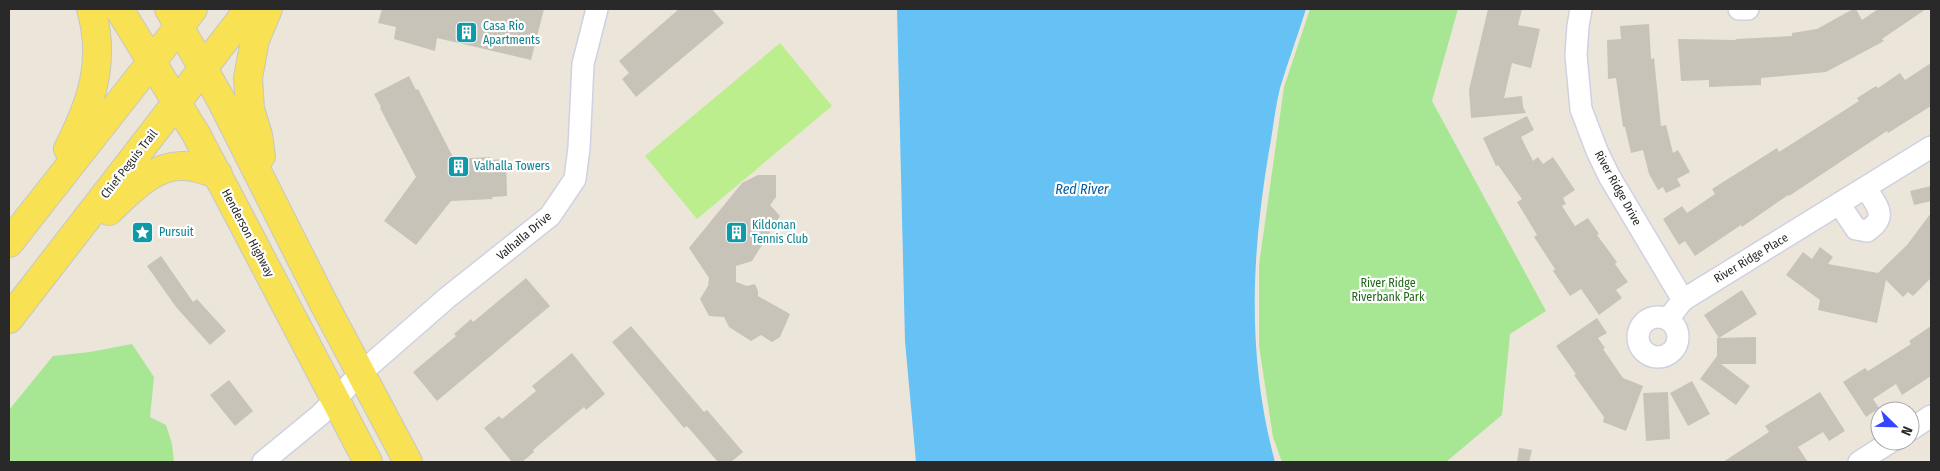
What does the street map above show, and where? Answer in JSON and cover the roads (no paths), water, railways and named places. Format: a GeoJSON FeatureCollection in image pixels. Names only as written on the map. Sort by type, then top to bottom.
{"type":"FeatureCollection","features":[{"type":"Feature","properties":{"kind":"main road"},"geometry":{"type":"LineString","coordinates":[[50,190],[65,155],[81,125],[94,88],[98,54],[97,35],[91,9]]}},
{"type":"Feature","properties":{"kind":"main road","name":"Henderson Highway"},"geometry":{"type":"LineString","coordinates":[[119,9],[218,174],[368,462]]}},
{"type":"Feature","properties":{"kind":"main road","name":"Chief Peguis Trail"},"geometry":{"type":"LineString","coordinates":[[9,319],[249,9]]}},
{"type":"Feature","properties":{"kind":"main road"},"geometry":{"type":"LineString","coordinates":[[264,185],[258,134],[250,109],[248,78],[256,40],[268,9]]}},
{"type":"Feature","properties":{"kind":"main road"},"geometry":{"type":"LineString","coordinates":[[9,244],[152,62],[181,15]]}},
{"type":"Feature","properties":{"kind":"main road"},"geometry":{"type":"LineString","coordinates":[[181,15],[203,68],[408,462]]}},
{"type":"Feature","properties":{"kind":"main road"},"geometry":{"type":"LineString","coordinates":[[67,244],[111,210],[131,190],[160,171],[170,167],[184,166],[218,174]]}},
{"type":"Feature","properties":{"kind":"street","name":"Valhalla Drive"},"geometry":{"type":"LineString","coordinates":[[263,462],[320,415],[362,372],[448,297],[550,216],[574,179],[579,148],[583,64],[597,9]]}},
{"type":"Feature","properties":{"kind":"street","name":"River Ridge Drive"},"geometry":{"type":"LineString","coordinates":[[1581,9],[1576,55],[1581,109],[1609,176],[1683,300]]}},
{"type":"Feature","properties":{"kind":"street"},"geometry":{"type":"LineString","coordinates":[[1739,9],[1748,9]]}},
{"type":"Feature","properties":{"kind":"street","name":"River Ridge Place"},"geometry":{"type":"LineString","coordinates":[[1668,319],[1683,300],[1840,205],[1931,147]]}},
{"type":"Feature","properties":{"kind":"street"},"geometry":{"type":"LineString","coordinates":[[1840,205],[1856,229],[1867,231],[1877,224],[1880,216],[1878,208],[1866,188]]}},
{"type":"Feature","properties":{"kind":"street"},"geometry":{"type":"LineString","coordinates":[[1920,423],[1931,416]]}},
{"type":"Feature","properties":{"kind":"street"},"geometry":{"type":"LineString","coordinates":[[1859,462],[1876,451]]}},
{"type":"Feature","properties":{"kind":"water","name":"Red River"},"geometry":{"type":"Polygon","coordinates":[[[897,9],[1306,9],[1280,88],[1258,230],[1255,307],[1256,346],[1266,423],[1275,462],[916,462],[905,341],[897,9]]]}},
{"type":"Feature","properties":{"kind":"place","name":"Casa Rio Apartments"},"geometry":{"type":"Point","coordinates":[467,33]}},
{"type":"Feature","properties":{"kind":"place","name":"Valhalla Towers"},"geometry":{"type":"Point","coordinates":[458,166]}},
{"type":"Feature","properties":{"kind":"place","name":"Pursuit"},"geometry":{"type":"Point","coordinates":[143,232]}},
{"type":"Feature","properties":{"kind":"place","name":"Kildonan Tennis Club"},"geometry":{"type":"Point","coordinates":[736,232]}},
{"type":"Feature","properties":{"kind":"park label","name":"River Ridge Riverbank Park"},"geometry":{"type":"Point","coordinates":[1388,290]}}]}
